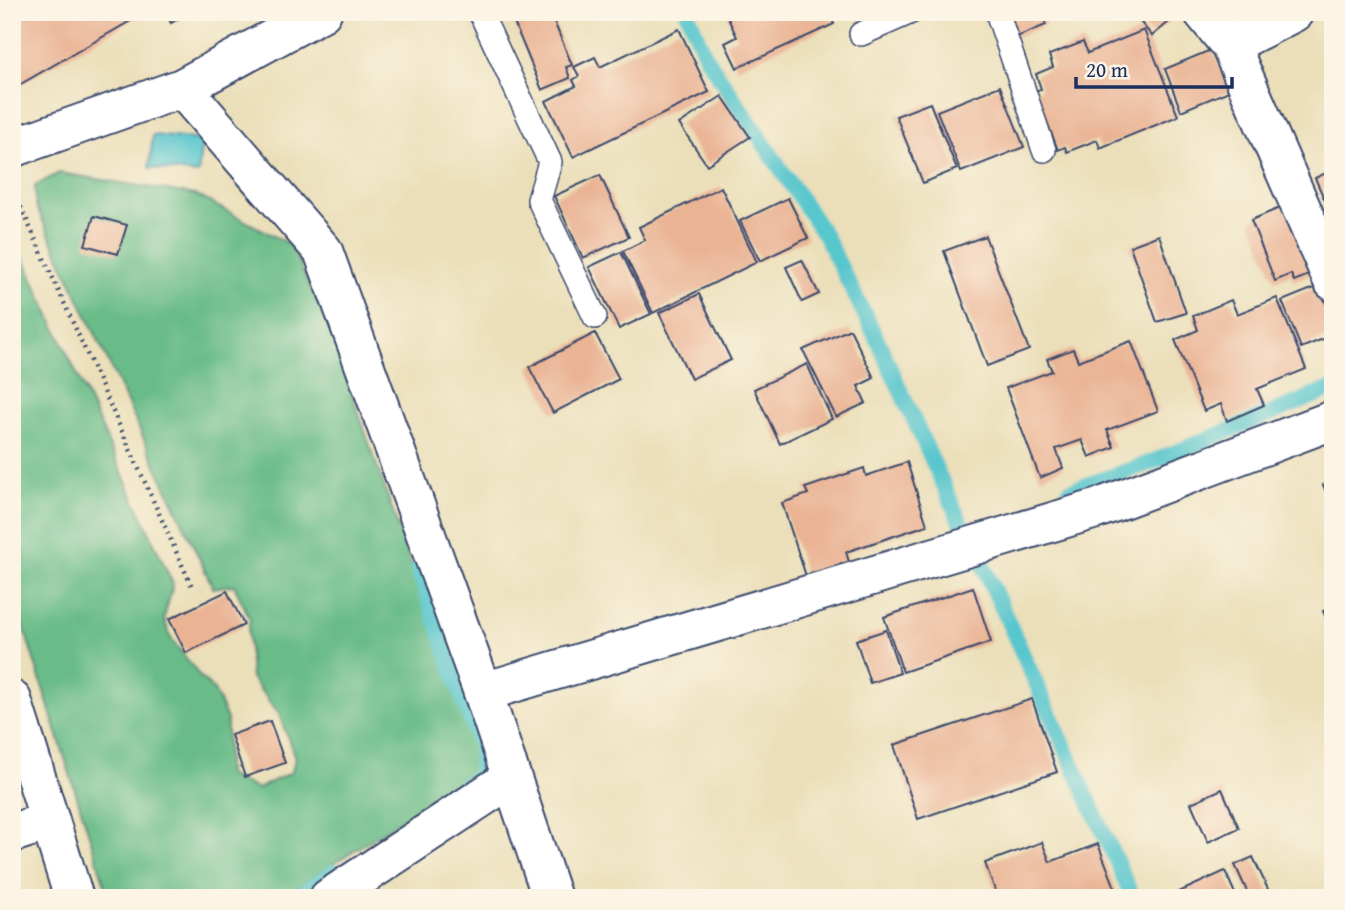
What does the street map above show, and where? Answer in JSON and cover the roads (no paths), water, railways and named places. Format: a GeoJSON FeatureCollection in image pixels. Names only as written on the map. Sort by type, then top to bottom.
{"type":"FeatureCollection","features":[{"type":"Feature","properties":{"kind":"street"},"geometry":{"type":"LineString","coordinates":[[12,148],[182,88],[322,12]]}},
{"type":"Feature","properties":{"kind":"street"},"geometry":{"type":"LineString","coordinates":[[1203,12],[1230,45],[1333,281]]}},
{"type":"Feature","properties":{"kind":"street"},"geometry":{"type":"LineString","coordinates":[[1230,45],[1294,12]]}},
{"type":"Feature","properties":{"kind":"street"},"geometry":{"type":"LineString","coordinates":[[182,88],[323,251],[483,692],[552,898]]}},
{"type":"Feature","properties":{"kind":"street"},"geometry":{"type":"LineString","coordinates":[[483,692],[1096,509],[1333,420]]}},
{"type":"Feature","properties":{"kind":"street"},"geometry":{"type":"LineString","coordinates":[[12,700],[74,898]]}},
{"type":"Feature","properties":{"kind":"street"},"geometry":{"type":"LineString","coordinates":[[329,898],[512,778]]}},
{"type":"Feature","properties":{"kind":"street"},"geometry":{"type":"LineString","coordinates":[[12,833],[50,821]]}},
{"type":"Feature","properties":{"kind":"lane"},"geometry":{"type":"LineString","coordinates":[[480,12],[550,162],[540,200],[595,317]]}},
{"type":"Feature","properties":{"kind":"lane"},"geometry":{"type":"LineString","coordinates":[[861,34],[911,12]]}},
{"type":"Feature","properties":{"kind":"lane"},"geometry":{"type":"LineString","coordinates":[[997,12],[1044,150]]}},
{"type":"Feature","properties":{"kind":"water"},"geometry":{"type":"Polygon","coordinates":[[[153,135],[202,140],[198,174],[149,168],[153,135]]]}},
{"type":"Feature","properties":{"kind":"waterway"},"geometry":{"type":"LineString","coordinates":[[687,12],[706,57],[824,234],[878,341],[964,530]]}},
{"type":"Feature","properties":{"kind":"waterway"},"geometry":{"type":"LineString","coordinates":[[1069,491],[1147,464],[1333,388]]}},
{"type":"Feature","properties":{"kind":"waterway"},"geometry":{"type":"LineString","coordinates":[[979,557],[1133,898]]}},
{"type":"Feature","properties":{"kind":"waterway"},"geometry":{"type":"LineString","coordinates":[[418,569],[481,749],[480,775],[464,786]]}},
{"type":"Feature","properties":{"kind":"waterway"},"geometry":{"type":"LineString","coordinates":[[295,898],[334,872]]}}]}
